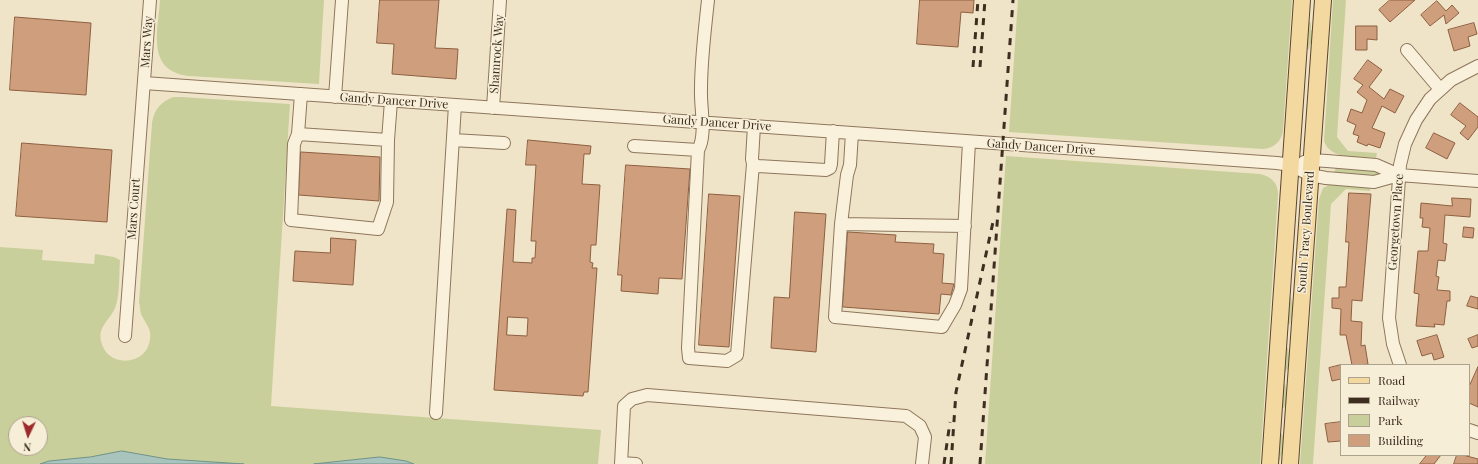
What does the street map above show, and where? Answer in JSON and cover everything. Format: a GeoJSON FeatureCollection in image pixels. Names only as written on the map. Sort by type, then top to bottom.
{"type":"FeatureCollection","features":[{"type":"Feature","properties":{"kind":"main road","name":"South Tracy Boulevard"},"geometry":{"type":"LineString","coordinates":[[1270,464],[1302,0]]}},
{"type":"Feature","properties":{"kind":"main road","name":"South Tracy Boulevard"},"geometry":{"type":"LineString","coordinates":[[1290,464],[1322,0]]}},
{"type":"Feature","properties":{"kind":"street","name":"Mars Way"},"geometry":{"type":"LineString","coordinates":[[144,83],[150,0]]}},
{"type":"Feature","properties":{"kind":"street"},"geometry":{"type":"LineString","coordinates":[[335,97],[342,0]]}},
{"type":"Feature","properties":{"kind":"street","name":"Shamrock Way"},"geometry":{"type":"LineString","coordinates":[[493,108],[500,0]]}},
{"type":"Feature","properties":{"kind":"street"},"geometry":{"type":"LineString","coordinates":[[708,0],[701,89],[702,122],[701,144],[698,150],[688,348],[689,358],[727,361],[737,355],[753,164],[754,126]]}},
{"type":"Feature","properties":{"kind":"street"},"geometry":{"type":"LineString","coordinates":[[1407,50],[1440,88]]}},
{"type":"Feature","properties":{"kind":"street","name":"Georgetown Place"},"geometry":{"type":"LineString","coordinates":[[1400,364],[1393,344],[1389,318],[1401,155],[1409,132],[1422,109],[1440,88],[1457,76],[1478,66]]}},
{"type":"Feature","properties":{"kind":"street","name":"Gandy Dancer Drive"},"geometry":{"type":"LineString","coordinates":[[144,83],[852,132],[969,142],[1269,162],[1291,165]]}},
{"type":"Feature","properties":{"kind":"street","name":"Mars Court"},"geometry":{"type":"LineString","coordinates":[[125,336],[144,83]]}},
{"type":"Feature","properties":{"kind":"street"},"geometry":{"type":"LineString","coordinates":[[301,94],[298,134],[294,144],[291,220],[378,229],[387,202],[388,140],[391,101]]}},
{"type":"Feature","properties":{"kind":"street"},"geometry":{"type":"LineString","coordinates":[[436,413],[456,105]]}},
{"type":"Feature","properties":{"kind":"street"},"geometry":{"type":"LineString","coordinates":[[753,164],[758,166],[826,170],[830,168],[831,164],[833,131]]}},
{"type":"Feature","properties":{"kind":"street"},"geometry":{"type":"LineString","coordinates":[[852,132],[850,165],[847,175],[841,224],[835,317],[942,327],[955,304],[961,289],[969,142]]}},
{"type":"Feature","properties":{"kind":"street"},"geometry":{"type":"LineString","coordinates":[[298,134],[388,140]]}},
{"type":"Feature","properties":{"kind":"street"},"geometry":{"type":"LineString","coordinates":[[453,140],[504,143]]}},
{"type":"Feature","properties":{"kind":"street"},"geometry":{"type":"LineString","coordinates":[[634,146],[698,150]]}},
{"type":"Feature","properties":{"kind":"street"},"geometry":{"type":"LineString","coordinates":[[1291,165],[1311,167],[1376,165],[1399,175],[1478,181]]}},
{"type":"Feature","properties":{"kind":"street"},"geometry":{"type":"LineString","coordinates":[[1311,167],[1326,178],[1374,182],[1399,175]]}},
{"type":"Feature","properties":{"kind":"street"},"geometry":{"type":"LineString","coordinates":[[841,224],[965,226]]}},
{"type":"Feature","properties":{"kind":"street"},"geometry":{"type":"LineString","coordinates":[[636,464],[621,463],[624,406],[632,399],[647,395],[906,416],[920,426],[925,437],[922,464]]}},
{"type":"Feature","properties":{"kind":"green space"},"geometry":{"type":"Polygon","coordinates":[[[160,0],[324,0],[319,84],[189,76],[175,73],[166,66],[160,58],[157,36],[160,0]]]}},
{"type":"Feature","properties":{"kind":"green space"},"geometry":{"type":"Polygon","coordinates":[[[1018,0],[1292,0],[1283,131],[1281,138],[1274,146],[1263,149],[1009,132],[1018,0]]]}},
{"type":"Feature","properties":{"kind":"green space"},"geometry":{"type":"Polygon","coordinates":[[[1333,0],[1346,0],[1337,137],[1348,151],[1377,153],[1376,158],[1346,156],[1332,152],[1324,141],[1333,0]]]}},
{"type":"Feature","properties":{"kind":"green space"},"geometry":{"type":"Polygon","coordinates":[[[1308,20],[1311,23],[1311,30],[1314,31],[1314,44],[1310,44],[1309,49],[1306,50],[1308,20]]]}},
{"type":"Feature","properties":{"kind":"green space"},"geometry":{"type":"Polygon","coordinates":[[[173,97],[181,97],[290,104],[271,406],[601,430],[598,464],[0,464],[0,247],[43,250],[42,260],[94,264],[95,254],[114,257],[120,260],[117,303],[101,331],[101,341],[104,350],[110,356],[118,360],[126,361],[142,355],[147,348],[150,339],[149,329],[141,314],[139,302],[152,123],[156,110],[173,97]]]}},
{"type":"Feature","properties":{"kind":"green space"},"geometry":{"type":"Polygon","coordinates":[[[1006,156],[1260,174],[1274,181],[1277,187],[1278,195],[1260,464],[985,464],[1006,156]]]}},
{"type":"Feature","properties":{"kind":"green space"},"geometry":{"type":"Polygon","coordinates":[[[1336,168],[1376,171],[1378,173],[1378,177],[1335,174],[1334,172],[1336,168]]]}},
{"type":"Feature","properties":{"kind":"green space"},"geometry":{"type":"Polygon","coordinates":[[[1332,183],[1370,185],[1370,191],[1346,189],[1331,204],[1313,464],[1300,464],[1319,199],[1323,188],[1332,183]]]}},
{"type":"Feature","properties":{"kind":"green space"},"geometry":{"type":"Polygon","coordinates":[[[1288,296],[1291,297],[1292,303],[1294,304],[1290,324],[1286,325],[1288,296]]]}},
{"type":"Feature","properties":{"kind":"green space"},"geometry":{"type":"Polygon","coordinates":[[[1284,347],[1288,348],[1291,369],[1287,369],[1284,375],[1284,347]]]}},
{"type":"Feature","properties":{"kind":"green space"},"geometry":{"type":"Polygon","coordinates":[[[1282,383],[1285,384],[1287,390],[1288,403],[1284,408],[1280,409],[1282,383]]]}},
{"type":"Feature","properties":{"kind":"green space"},"geometry":{"type":"Polygon","coordinates":[[[1278,432],[1282,434],[1284,440],[1283,454],[1281,455],[1280,460],[1276,461],[1278,432]]]}},
{"type":"Feature","properties":{"kind":"water"},"geometry":{"type":"Polygon","coordinates":[[[122,451],[167,459],[244,464],[40,464],[49,461],[90,457],[122,451]]]}},
{"type":"Feature","properties":{"kind":"water"},"geometry":{"type":"Polygon","coordinates":[[[380,457],[406,461],[414,464],[314,464],[380,457]]]}},
{"type":"Feature","properties":{"kind":"building"},"geometry":{"type":"Polygon","coordinates":[[[380,0],[439,0],[435,48],[458,49],[456,79],[392,74],[394,44],[377,43],[380,0]]]}},
{"type":"Feature","properties":{"kind":"building"},"geometry":{"type":"Polygon","coordinates":[[[920,0],[974,0],[973,13],[961,12],[958,47],[917,44],[920,0]]]}},
{"type":"Feature","properties":{"kind":"building"},"geometry":{"type":"Polygon","coordinates":[[[1390,0],[1415,0],[1390,22],[1379,10],[1390,0]]]}},
{"type":"Feature","properties":{"kind":"building"},"geometry":{"type":"Polygon","coordinates":[[[1437,1],[1446,11],[1452,5],[1459,13],[1446,24],[1444,15],[1430,26],[1421,15],[1437,1]]]}},
{"type":"Feature","properties":{"kind":"building"},"geometry":{"type":"Polygon","coordinates":[[[15,17],[91,23],[86,95],[10,90],[15,17]]]}},
{"type":"Feature","properties":{"kind":"building"},"geometry":{"type":"Polygon","coordinates":[[[1474,23],[1477,34],[1468,37],[1470,46],[1454,51],[1448,30],[1474,23]]]}},
{"type":"Feature","properties":{"kind":"building"},"geometry":{"type":"Polygon","coordinates":[[[1356,26],[1377,26],[1377,40],[1367,39],[1367,50],[1356,50],[1356,26]]]}},
{"type":"Feature","properties":{"kind":"building"},"geometry":{"type":"Polygon","coordinates":[[[1368,60],[1382,70],[1369,87],[1384,99],[1390,89],[1404,96],[1395,113],[1382,106],[1372,128],[1385,133],[1380,148],[1368,144],[1367,146],[1357,142],[1359,136],[1353,134],[1356,125],[1347,121],[1351,109],[1362,113],[1367,100],[1357,92],[1363,85],[1354,79],[1368,60]]]}},
{"type":"Feature","properties":{"kind":"building"},"geometry":{"type":"Polygon","coordinates":[[[1460,103],[1478,117],[1478,127],[1468,140],[1460,133],[1466,126],[1451,115],[1460,103]]]}},
{"type":"Feature","properties":{"kind":"building"},"geometry":{"type":"Polygon","coordinates":[[[1434,133],[1455,143],[1447,159],[1426,148],[1434,133]]]}},
{"type":"Feature","properties":{"kind":"building"},"geometry":{"type":"Polygon","coordinates":[[[528,140],[591,146],[590,154],[584,154],[582,184],[600,185],[596,245],[591,245],[590,262],[593,263],[592,268],[597,268],[588,392],[584,392],[583,396],[494,390],[507,209],[516,210],[513,262],[532,263],[532,258],[535,258],[536,241],[531,241],[536,165],[526,165],[528,140]],[[508,317],[507,335],[527,336],[528,318],[508,317]]]}},
{"type":"Feature","properties":{"kind":"building"},"geometry":{"type":"Polygon","coordinates":[[[22,143],[112,150],[107,222],[16,216],[22,143]]]}},
{"type":"Feature","properties":{"kind":"building"},"geometry":{"type":"Polygon","coordinates":[[[301,152],[380,157],[379,201],[299,195],[301,152]]]}},
{"type":"Feature","properties":{"kind":"building"},"geometry":{"type":"Polygon","coordinates":[[[626,165],[690,169],[682,279],[659,278],[658,294],[621,291],[622,275],[618,275],[626,165]]]}},
{"type":"Feature","properties":{"kind":"building"},"geometry":{"type":"Polygon","coordinates":[[[1349,193],[1371,194],[1362,301],[1352,300],[1351,321],[1362,322],[1361,346],[1365,345],[1368,364],[1352,364],[1346,335],[1340,335],[1341,309],[1332,308],[1332,298],[1339,298],[1339,287],[1346,287],[1349,242],[1346,242],[1349,193]]]}},
{"type":"Feature","properties":{"kind":"building"},"geometry":{"type":"Polygon","coordinates":[[[709,194],[740,196],[729,347],[699,345],[709,194]]]}},
{"type":"Feature","properties":{"kind":"building"},"geometry":{"type":"Polygon","coordinates":[[[1452,198],[1471,199],[1470,217],[1445,215],[1443,243],[1447,244],[1445,261],[1438,260],[1436,276],[1439,277],[1437,290],[1450,291],[1450,301],[1447,301],[1444,325],[1434,324],[1435,327],[1416,326],[1419,294],[1414,293],[1418,251],[1428,251],[1430,228],[1422,227],[1423,218],[1420,218],[1421,203],[1452,206],[1452,198]]]}},
{"type":"Feature","properties":{"kind":"building"},"geometry":{"type":"Polygon","coordinates":[[[795,212],[826,214],[816,352],[771,348],[774,297],[789,298],[795,212]]]}},
{"type":"Feature","properties":{"kind":"building"},"geometry":{"type":"Polygon","coordinates":[[[1464,227],[1474,228],[1473,238],[1463,237],[1464,227]]]}},
{"type":"Feature","properties":{"kind":"building"},"geometry":{"type":"Polygon","coordinates":[[[848,232],[896,235],[895,242],[934,244],[933,253],[944,254],[942,283],[954,284],[951,295],[941,294],[939,314],[843,307],[848,232]]]}},
{"type":"Feature","properties":{"kind":"building"},"geometry":{"type":"Polygon","coordinates":[[[331,238],[356,240],[353,285],[293,281],[295,251],[330,253],[331,238]]]}},
{"type":"Feature","properties":{"kind":"building"},"geometry":{"type":"Polygon","coordinates":[[[1471,296],[1478,298],[1478,309],[1467,306],[1471,296]]]}},
{"type":"Feature","properties":{"kind":"building"},"geometry":{"type":"Polygon","coordinates":[[[1437,335],[1444,357],[1434,360],[1432,353],[1422,356],[1417,341],[1437,335]]]}},
{"type":"Feature","properties":{"kind":"building"},"geometry":{"type":"Polygon","coordinates":[[[1478,335],[1478,346],[1472,348],[1468,339],[1478,335]]]}},
{"type":"Feature","properties":{"kind":"building"},"geometry":{"type":"Polygon","coordinates":[[[1340,365],[1340,379],[1332,381],[1329,368],[1340,365]]]}},
{"type":"Feature","properties":{"kind":"building"},"geometry":{"type":"Polygon","coordinates":[[[1478,367],[1478,407],[1470,403],[1470,385],[1478,367]]]}},
{"type":"Feature","properties":{"kind":"building"},"geometry":{"type":"Polygon","coordinates":[[[1340,422],[1340,441],[1328,442],[1325,424],[1340,422]]]}},
{"type":"Feature","properties":{"kind":"building"},"geometry":{"type":"Polygon","coordinates":[[[1426,456],[1440,456],[1434,464],[1420,464],[1426,456]]]}},
{"type":"Feature","properties":{"kind":"building"},"geometry":{"type":"Polygon","coordinates":[[[1457,456],[1467,456],[1478,459],[1478,464],[1454,464],[1457,456]]]}},
{"type":"Feature","properties":{"kind":"railway"},"geometry":{"type":"LineString","coordinates":[[973,67],[978,0]]}},
{"type":"Feature","properties":{"kind":"railway"},"geometry":{"type":"LineString","coordinates":[[980,67],[985,0]]}},
{"type":"Feature","properties":{"kind":"railway"},"geometry":{"type":"LineString","coordinates":[[980,464],[1013,0]]}},
{"type":"Feature","properties":{"kind":"railway"},"geometry":{"type":"LineString","coordinates":[[951,464],[956,392],[993,222]]}},
{"type":"Feature","properties":{"kind":"railway"},"geometry":{"type":"LineString","coordinates":[[944,464],[950,422]]}}]}
